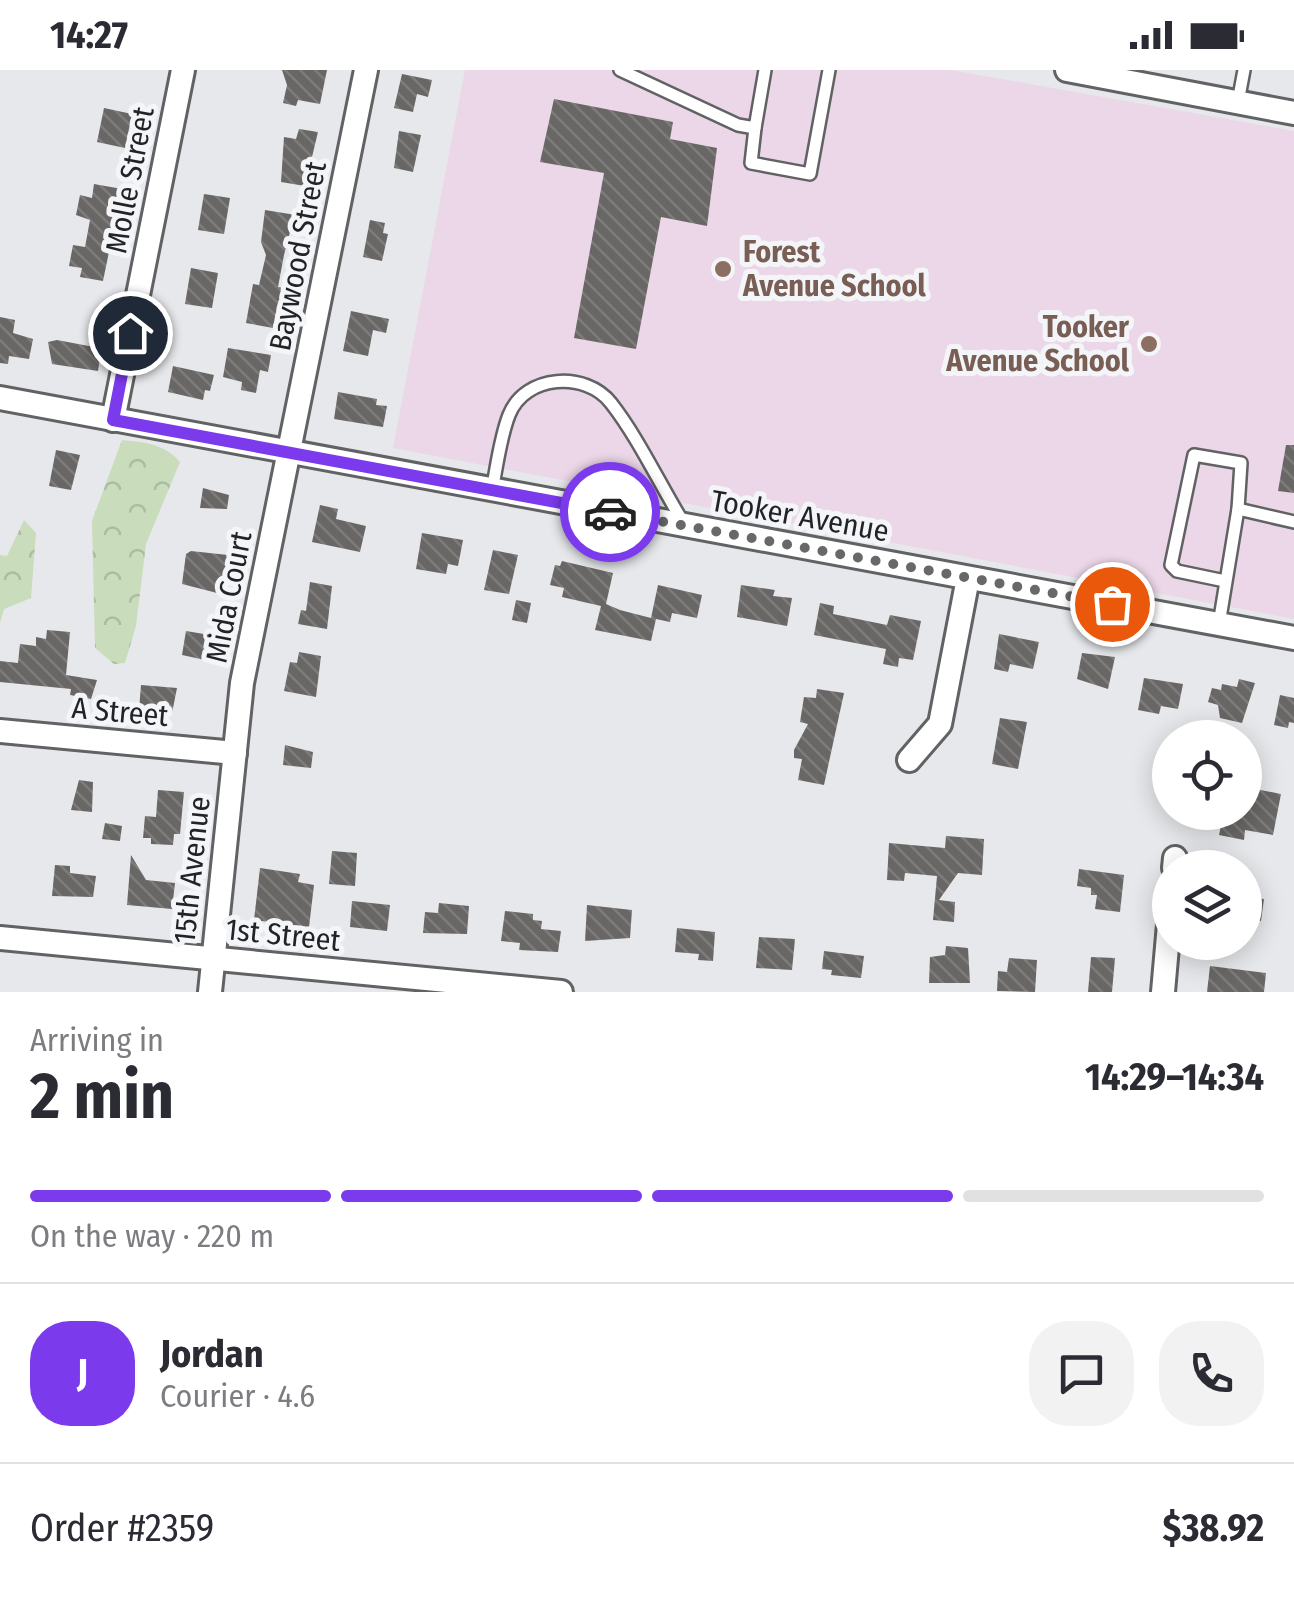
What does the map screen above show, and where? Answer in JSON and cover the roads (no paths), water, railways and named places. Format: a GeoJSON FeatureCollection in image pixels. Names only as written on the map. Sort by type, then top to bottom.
{"type":"FeatureCollection","features":[{"type":"Feature","properties":{"kind":"street","name":"Molle Street"},"geometry":{"type":"LineString","coordinates":[[113,420],[183,70]]}},
{"type":"Feature","properties":{"kind":"street","name":"Baywood Street"},"geometry":{"type":"LineString","coordinates":[[290,453],[366,70]]}},
{"type":"Feature","properties":{"kind":"street"},"geometry":{"type":"LineString","coordinates":[[1066,70],[1294,113]]}},
{"type":"Feature","properties":{"kind":"street","name":"Tooker Avenue"},"geometry":{"type":"LineString","coordinates":[[0,398],[1294,638]]}},
{"type":"Feature","properties":{"kind":"street","name":"Mida Court"},"geometry":{"type":"LineString","coordinates":[[234,754],[242,683],[290,453]]}},
{"type":"Feature","properties":{"kind":"street"},"geometry":{"type":"LineString","coordinates":[[909,760],[940,724],[968,578]]}},
{"type":"Feature","properties":{"kind":"street","name":"A Street"},"geometry":{"type":"LineString","coordinates":[[0,731],[234,754]]}},
{"type":"Feature","properties":{"kind":"street","name":"15th Avenue"},"geometry":{"type":"LineString","coordinates":[[210,992],[234,754]]}},
{"type":"Feature","properties":{"kind":"street","name":"1st Street"},"geometry":{"type":"LineString","coordinates":[[0,938],[560,992]]}},
{"type":"Feature","properties":{"kind":"street"},"geometry":{"type":"LineString","coordinates":[[1163,992],[1166,960]]}},
{"type":"Feature","properties":{"kind":"lane"},"geometry":{"type":"LineString","coordinates":[[620,70],[738,125],[755,128]]}},
{"type":"Feature","properties":{"kind":"lane"},"geometry":{"type":"LineString","coordinates":[[765,70],[751,163],[810,174],[828,72]]}},
{"type":"Feature","properties":{"kind":"lane"},"geometry":{"type":"LineString","coordinates":[[1238,102],[1244,70]]}},
{"type":"Feature","properties":{"kind":"lane"},"geometry":{"type":"LineString","coordinates":[[492,490],[510,412],[540,387],[558,380],[580,382],[612,404],[685,526]]}},
{"type":"Feature","properties":{"kind":"lane"},"geometry":{"type":"LineString","coordinates":[[1219,624],[1238,509],[1241,463],[1194,455],[1171,565],[1177,571],[1226,581]]}},
{"type":"Feature","properties":{"kind":"lane"},"geometry":{"type":"LineString","coordinates":[[1238,509],[1294,522]]}},
{"type":"Feature","properties":{"kind":"place","name":"Forest Avenue School"},"geometry":{"type":"Point","coordinates":[723,269]}},
{"type":"Feature","properties":{"kind":"place","name":"Tooker Avenue School"},"geometry":{"type":"Point","coordinates":[1149,344]}}]}
